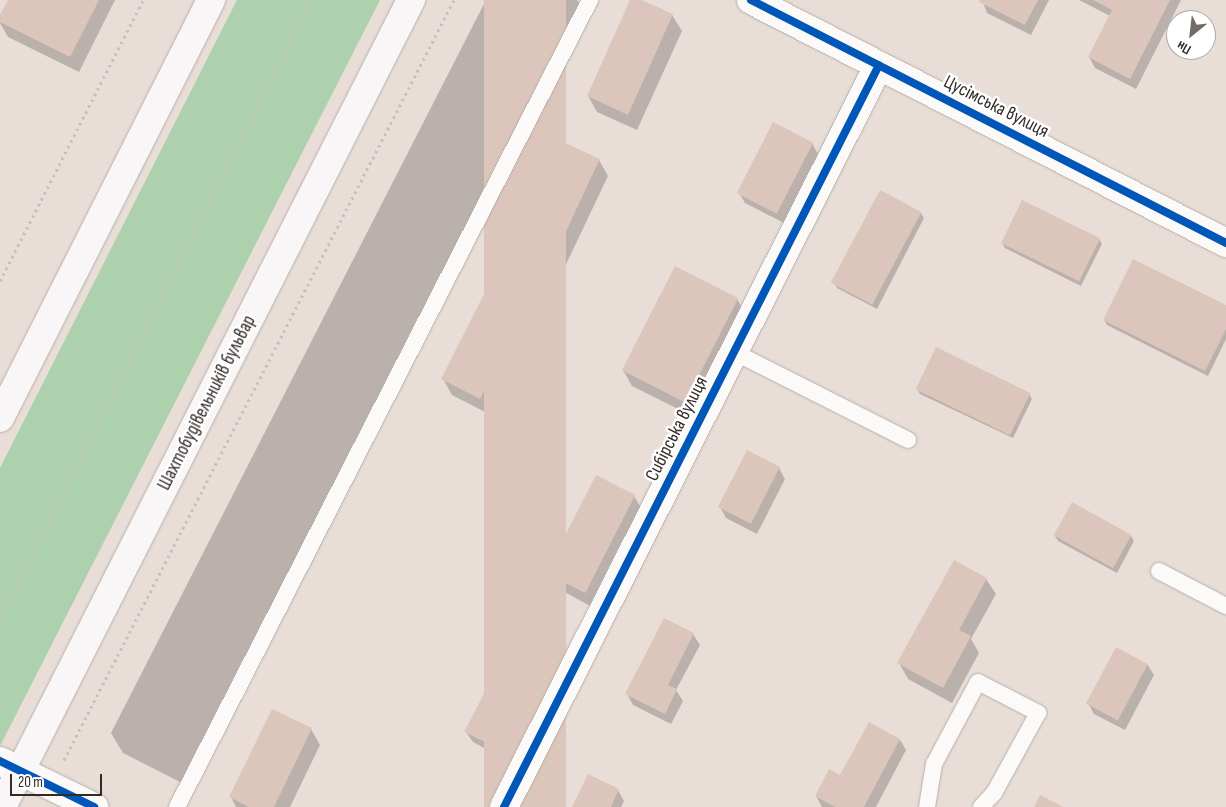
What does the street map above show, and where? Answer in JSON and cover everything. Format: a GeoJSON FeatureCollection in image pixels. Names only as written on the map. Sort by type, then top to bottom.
{"type":"FeatureCollection","features":[{"type":"Feature","properties":{"kind":"main road"},"geometry":{"type":"LineString","coordinates":[[0,418],[211,0]]}},
{"type":"Feature","properties":{"kind":"main road","name":"Шахтобудівельників бульвар"},"geometry":{"type":"LineString","coordinates":[[2,807],[10,766],[411,0]]}},
{"type":"Feature","properties":{"kind":"street","name":"Цусімська вулиця"},"geometry":{"type":"LineString","coordinates":[[751,0],[1226,243]]}},
{"type":"Feature","properties":{"kind":"street","name":"Сибірська вулиця"},"geometry":{"type":"LineString","coordinates":[[504,807],[879,65]]}},
{"type":"Feature","properties":{"kind":"street"},"geometry":{"type":"LineString","coordinates":[[10,766],[94,807]]}},
{"type":"Feature","properties":{"kind":"lane"},"geometry":{"type":"LineString","coordinates":[[177,807],[590,0]]}},
{"type":"Feature","properties":{"kind":"lane"},"geometry":{"type":"LineString","coordinates":[[734,352],[908,440]]}},
{"type":"Feature","properties":{"kind":"lane"},"geometry":{"type":"LineString","coordinates":[[1159,571],[1226,606]]}},
{"type":"Feature","properties":{"kind":"lane"},"geometry":{"type":"LineString","coordinates":[[927,807],[934,764],[978,682],[1038,713],[994,793],[981,807]]}},
{"type":"Feature","properties":{"kind":"path"},"geometry":{"type":"LineString","coordinates":[[0,281],[144,0]]}},
{"type":"Feature","properties":{"kind":"path"},"geometry":{"type":"LineString","coordinates":[[0,619],[310,0]]}},
{"type":"Feature","properties":{"kind":"path"},"geometry":{"type":"LineString","coordinates":[[51,785],[454,0]]}},
{"type":"Feature","properties":{"kind":"green space"},"geometry":{"type":"Polygon","coordinates":[[[237,0],[380,0],[0,746],[0,468],[237,0]]]}},
{"type":"Feature","properties":{"kind":"building"},"geometry":{"type":"Polygon","coordinates":[[[8,0],[99,0],[70,57],[0,22],[0,15],[8,0]]]}},
{"type":"Feature","properties":{"kind":"building"},"geometry":{"type":"Polygon","coordinates":[[[484,0],[566,0],[566,807],[484,807],[484,0]]]}},
{"type":"Feature","properties":{"kind":"building"},"geometry":{"type":"Polygon","coordinates":[[[630,0],[642,0],[673,14],[628,115],[587,96],[630,0]]]}},
{"type":"Feature","properties":{"kind":"building"},"geometry":{"type":"Polygon","coordinates":[[[980,0],[1038,0],[1025,25],[979,2],[980,0]]]}},
{"type":"Feature","properties":{"kind":"building"},"geometry":{"type":"Polygon","coordinates":[[[1093,0],[1170,0],[1130,79],[1088,57],[1112,10],[1093,0]]]}},
{"type":"Feature","properties":{"kind":"building"},"geometry":{"type":"Polygon","coordinates":[[[773,122],[813,142],[777,214],[737,193],[773,122]]]}},
{"type":"Feature","properties":{"kind":"building"},"geometry":{"type":"Polygon","coordinates":[[[559,140],[600,159],[552,262],[511,243],[559,140]]]}},
{"type":"Feature","properties":{"kind":"building"},"geometry":{"type":"Polygon","coordinates":[[[880,190],[921,212],[872,305],[831,283],[880,190]]]}},
{"type":"Feature","properties":{"kind":"building"},"geometry":{"type":"Polygon","coordinates":[[[1022,200],[1100,238],[1079,281],[1001,243],[1022,200]]]}},
{"type":"Feature","properties":{"kind":"building"},"geometry":{"type":"Polygon","coordinates":[[[1133,259],[1226,305],[1226,329],[1205,371],[1103,320],[1133,259]]]}},
{"type":"Feature","properties":{"kind":"building"},"geometry":{"type":"Polygon","coordinates":[[[675,266],[738,298],[685,402],[622,370],[675,266]]]}},
{"type":"Feature","properties":{"kind":"building"},"geometry":{"type":"Polygon","coordinates":[[[488,286],[539,311],[516,359],[504,353],[480,399],[441,379],[488,286]]]}},
{"type":"Feature","properties":{"kind":"building"},"geometry":{"type":"Polygon","coordinates":[[[936,347],[1030,393],[1010,435],[915,389],[936,347]]]}},
{"type":"Feature","properties":{"kind":"building"},"geometry":{"type":"Polygon","coordinates":[[[747,450],[780,467],[751,524],[718,507],[747,450]]]}},
{"type":"Feature","properties":{"kind":"building"},"geometry":{"type":"Polygon","coordinates":[[[596,475],[635,495],[585,593],[546,573],[596,475]]]}},
{"type":"Feature","properties":{"kind":"building"},"geometry":{"type":"Polygon","coordinates":[[[1072,502],[1131,535],[1113,568],[1054,535],[1072,502]]]}},
{"type":"Feature","properties":{"kind":"building"},"geometry":{"type":"Polygon","coordinates":[[[954,560],[987,578],[959,630],[971,636],[943,688],[897,663],[954,560]]]}},
{"type":"Feature","properties":{"kind":"building"},"geometry":{"type":"Polygon","coordinates":[[[664,618],[694,633],[668,685],[677,689],[665,714],[625,694],[664,618]]]}},
{"type":"Feature","properties":{"kind":"building"},"geometry":{"type":"Polygon","coordinates":[[[1116,647],[1148,664],[1118,720],[1086,704],[1116,647]]]}},
{"type":"Feature","properties":{"kind":"building"},"geometry":{"type":"Polygon","coordinates":[[[503,656],[544,677],[505,753],[464,732],[503,656]]]}},
{"type":"Feature","properties":{"kind":"building"},"geometry":{"type":"Polygon","coordinates":[[[272,709],[312,728],[274,807],[249,807],[229,797],[272,709]]]}},
{"type":"Feature","properties":{"kind":"building"},"geometry":{"type":"Polygon","coordinates":[[[869,722],[900,739],[864,807],[835,807],[815,796],[829,769],[840,775],[869,722]]]}},
{"type":"Feature","properties":{"kind":"building"},"geometry":{"type":"Polygon","coordinates":[[[588,774],[619,789],[611,807],[572,807],[588,774]]]}},
{"type":"Feature","properties":{"kind":"building"},"geometry":{"type":"Polygon","coordinates":[[[1040,795],[1064,807],[1034,807],[1040,795]]]}},
{"type":"Feature","properties":{"kind":"cycle path"},"geometry":{"type":"LineString","coordinates":[[751,0],[1226,243]]}},
{"type":"Feature","properties":{"kind":"cycle path"},"geometry":{"type":"LineString","coordinates":[[504,807],[879,65]]}},
{"type":"Feature","properties":{"kind":"cycle path"},"geometry":{"type":"LineString","coordinates":[[0,761],[94,807]]}}]}
